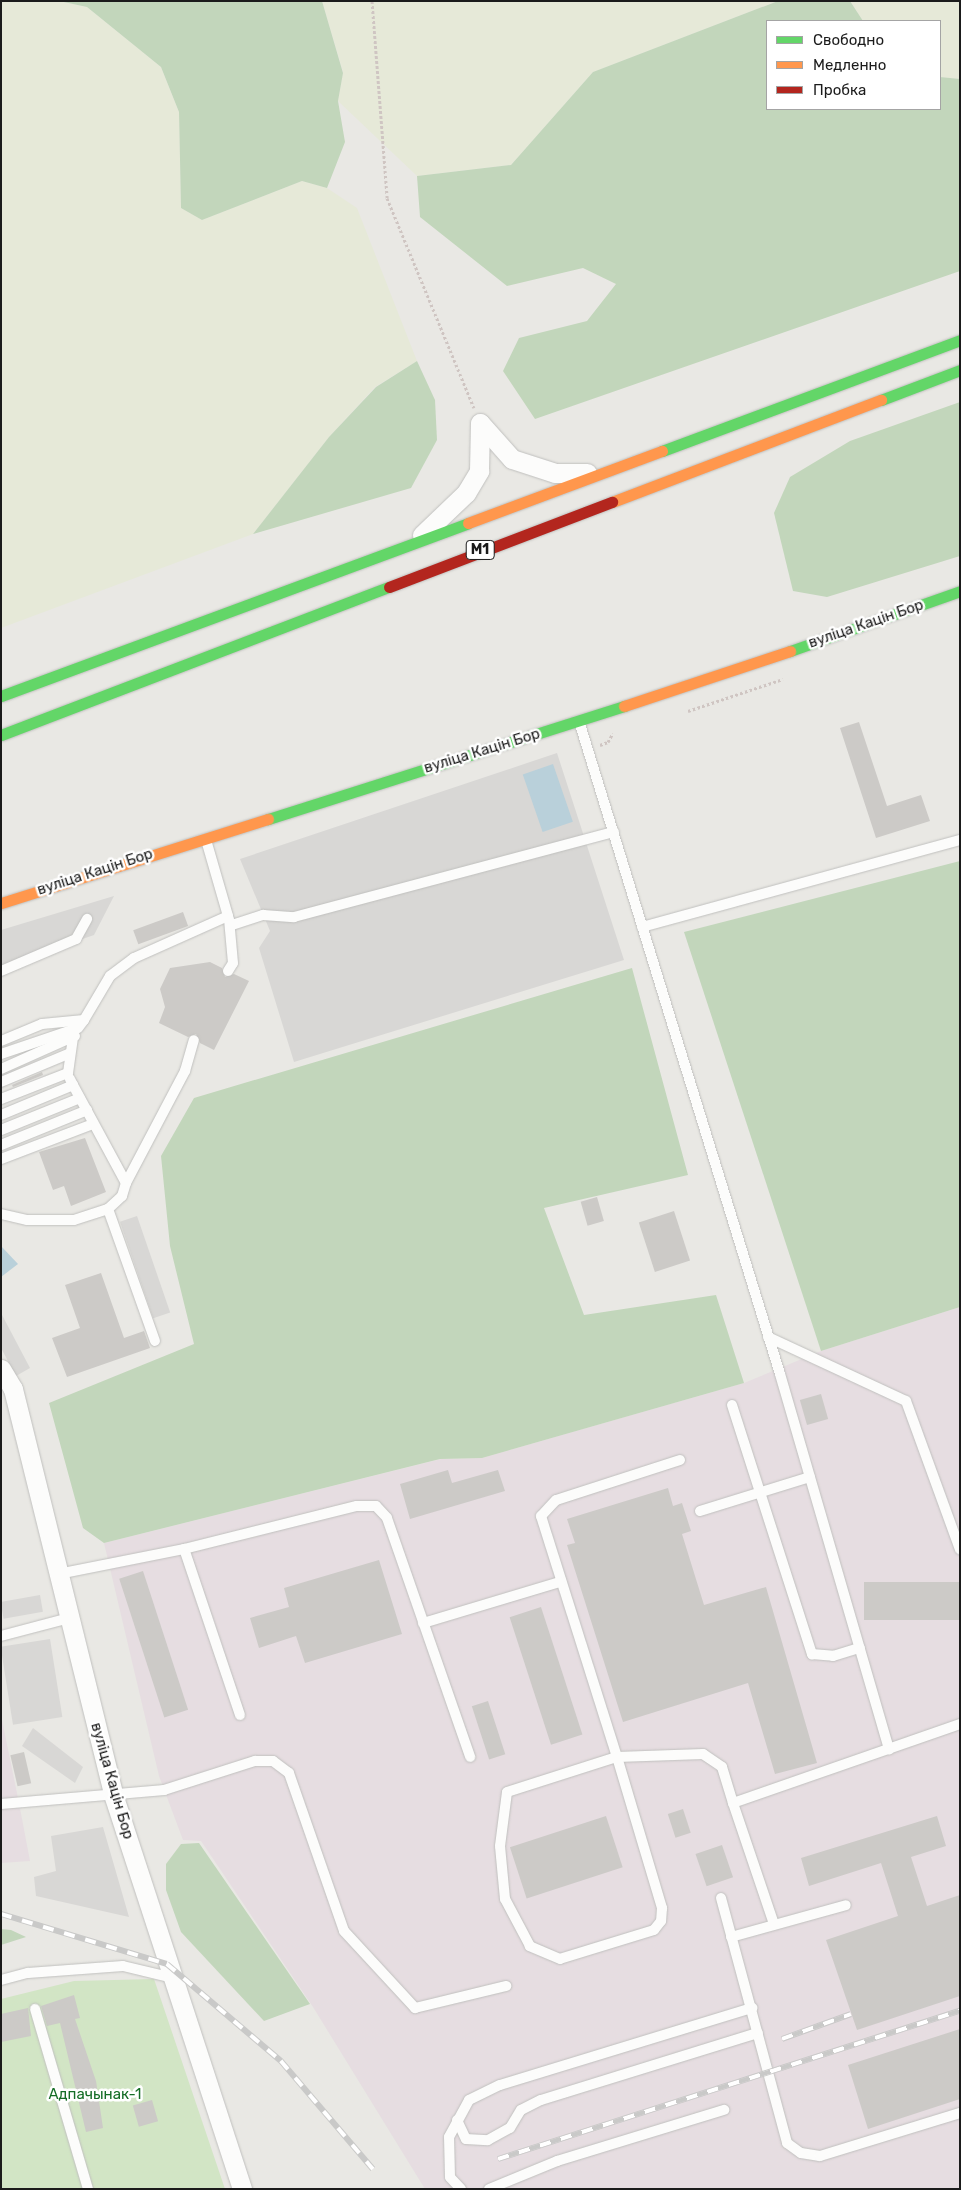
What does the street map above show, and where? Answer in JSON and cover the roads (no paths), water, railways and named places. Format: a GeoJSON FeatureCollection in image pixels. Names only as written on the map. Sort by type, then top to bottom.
{"type":"FeatureCollection","features":[{"type":"Feature","properties":{"kind":"main road","name":"М1"},"geometry":{"type":"LineString","coordinates":[[1,696],[960,340]]}},
{"type":"Feature","properties":{"kind":"main road","name":"М1"},"geometry":{"type":"LineString","coordinates":[[1,735],[960,370]]}},
{"type":"Feature","properties":{"kind":"main road","name":"вуліца Кацін Бор"},"geometry":{"type":"LineString","coordinates":[[1,903],[579,720],[960,591]]}},
{"type":"Feature","properties":{"kind":"street"},"geometry":{"type":"LineString","coordinates":[[413,544],[466,493],[479,471],[480,423],[512,460],[531,468],[603,472]]}},
{"type":"Feature","properties":{"kind":"street","name":"вуліца Кацін Бор"},"geometry":{"type":"LineString","coordinates":[[1,1369],[58,1574],[113,1794],[242,2189]]}},
{"type":"Feature","properties":{"kind":"lane"},"geometry":{"type":"LineString","coordinates":[[579,720],[768,1337],[888,1749]]}},
{"type":"Feature","properties":{"kind":"lane"},"geometry":{"type":"LineString","coordinates":[[126,1183],[73,1085],[68,1073],[68,1054],[81,1024],[110,976],[134,958],[230,920],[263,914],[294,917],[614,832]]}},
{"type":"Feature","properties":{"kind":"lane"},"geometry":{"type":"LineString","coordinates":[[205,837],[230,920],[233,963],[228,972]]}},
{"type":"Feature","properties":{"kind":"lane"},"geometry":{"type":"LineString","coordinates":[[642,927],[960,840]]}},
{"type":"Feature","properties":{"kind":"lane"},"geometry":{"type":"LineString","coordinates":[[1,971],[76,939],[87,919]]}},
{"type":"Feature","properties":{"kind":"lane"},"geometry":{"type":"LineString","coordinates":[[1,1041],[42,1024],[81,1024]]}},
{"type":"Feature","properties":{"kind":"lane"},"geometry":{"type":"LineString","coordinates":[[1,1054],[81,1024]]}},
{"type":"Feature","properties":{"kind":"lane"},"geometry":{"type":"LineString","coordinates":[[1,1069],[73,1039]]}},
{"type":"Feature","properties":{"kind":"lane"},"geometry":{"type":"LineString","coordinates":[[1,1214],[27,1220],[74,1220],[108,1209],[122,1196],[126,1183],[185,1071],[194,1040]]}},
{"type":"Feature","properties":{"kind":"lane"},"geometry":{"type":"LineString","coordinates":[[1,1082],[68,1054]]}},
{"type":"Feature","properties":{"kind":"lane"},"geometry":{"type":"LineString","coordinates":[[1,1099],[68,1073]]}},
{"type":"Feature","properties":{"kind":"lane"},"geometry":{"type":"LineString","coordinates":[[1,1115],[73,1085]]}},
{"type":"Feature","properties":{"kind":"lane"},"geometry":{"type":"LineString","coordinates":[[1,1130],[80,1098]]}},
{"type":"Feature","properties":{"kind":"lane"},"geometry":{"type":"LineString","coordinates":[[1,1145],[87,1110]]}},
{"type":"Feature","properties":{"kind":"lane"},"geometry":{"type":"LineString","coordinates":[[1,1159],[93,1124]]}},
{"type":"Feature","properties":{"kind":"lane"},"geometry":{"type":"LineString","coordinates":[[108,1209],[155,1341]]}},
{"type":"Feature","properties":{"kind":"lane"},"geometry":{"type":"LineString","coordinates":[[768,1337],[906,1401],[960,1549]]}},
{"type":"Feature","properties":{"kind":"lane"},"geometry":{"type":"LineString","coordinates":[[732,1405],[812,1654],[833,1656],[860,1648]]}},
{"type":"Feature","properties":{"kind":"lane"},"geometry":{"type":"LineString","coordinates":[[680,1460],[547,1505],[542,1528],[617,1756],[662,1908],[661,1921],[654,1930],[560,1959],[530,1946],[505,1899],[500,1846],[507,1792],[617,1756],[703,1754],[722,1767],[774,1924]]}},
{"type":"Feature","properties":{"kind":"lane"},"geometry":{"type":"LineString","coordinates":[[700,1511],[810,1477]]}},
{"type":"Feature","properties":{"kind":"lane"},"geometry":{"type":"LineString","coordinates":[[58,1574],[184,1548],[357,1506],[376,1506],[387,1518],[470,1758]]}},
{"type":"Feature","properties":{"kind":"lane"},"geometry":{"type":"LineString","coordinates":[[184,1548],[240,1715]]}},
{"type":"Feature","properties":{"kind":"lane"},"geometry":{"type":"LineString","coordinates":[[423,1623],[560,1582]]}},
{"type":"Feature","properties":{"kind":"lane"},"geometry":{"type":"LineString","coordinates":[[1,1636],[69,1618]]}},
{"type":"Feature","properties":{"kind":"lane"},"geometry":{"type":"LineString","coordinates":[[733,1803],[960,1724]]}},
{"type":"Feature","properties":{"kind":"lane"},"geometry":{"type":"LineString","coordinates":[[1,1804],[164,1790],[255,1761],[273,1761],[289,1773],[344,1931],[415,2008],[506,1986]]}},
{"type":"Feature","properties":{"kind":"lane"},"geometry":{"type":"LineString","coordinates":[[720,1898],[752,2008],[780,2130],[787,2143],[801,2152],[820,2156],[960,2113]]}},
{"type":"Feature","properties":{"kind":"lane"},"geometry":{"type":"LineString","coordinates":[[731,1937],[846,1905]]}},
{"type":"Feature","properties":{"kind":"lane"},"geometry":{"type":"LineString","coordinates":[[1,1980],[28,1973],[123,1966],[173,1978]]}},
{"type":"Feature","properties":{"kind":"lane"},"geometry":{"type":"LineString","coordinates":[[461,2189],[450,2177],[447,2156],[456,2120],[469,2100],[500,2085],[752,2008]]}},
{"type":"Feature","properties":{"kind":"lane"},"geometry":{"type":"LineString","coordinates":[[35,2009],[88,2189]]}},
{"type":"Feature","properties":{"kind":"lane"},"geometry":{"type":"LineString","coordinates":[[456,2120],[466,2139],[488,2140],[510,2128],[521,2110],[541,2100],[758,2033]]}},
{"type":"Feature","properties":{"kind":"lane"},"geometry":{"type":"LineString","coordinates":[[489,2189],[557,2161],[724,2110]]}},
{"type":"Feature","properties":{"kind":"water"},"geometry":{"type":"Polygon","coordinates":[[[553,764],[573,822],[543,832],[523,774],[553,764]]]}},
{"type":"Feature","properties":{"kind":"water"},"geometry":{"type":"Polygon","coordinates":[[[1,1246],[18,1264],[1,1277],[1,1246]]]}},
{"type":"Feature","properties":{"kind":"railway"},"geometry":{"type":"LineString","coordinates":[[1,1914],[167,1964],[281,2061],[373,2169]]}},
{"type":"Feature","properties":{"kind":"railway"},"geometry":{"type":"LineString","coordinates":[[498,2159],[960,2011]]}},
{"type":"Feature","properties":{"kind":"railway"},"geometry":{"type":"LineString","coordinates":[[782,2039],[851,2014]]}},
{"type":"Feature","properties":{"kind":"park label","name":"Адпачынак-1"},"geometry":{"type":"Point","coordinates":[95,2095]}}]}
